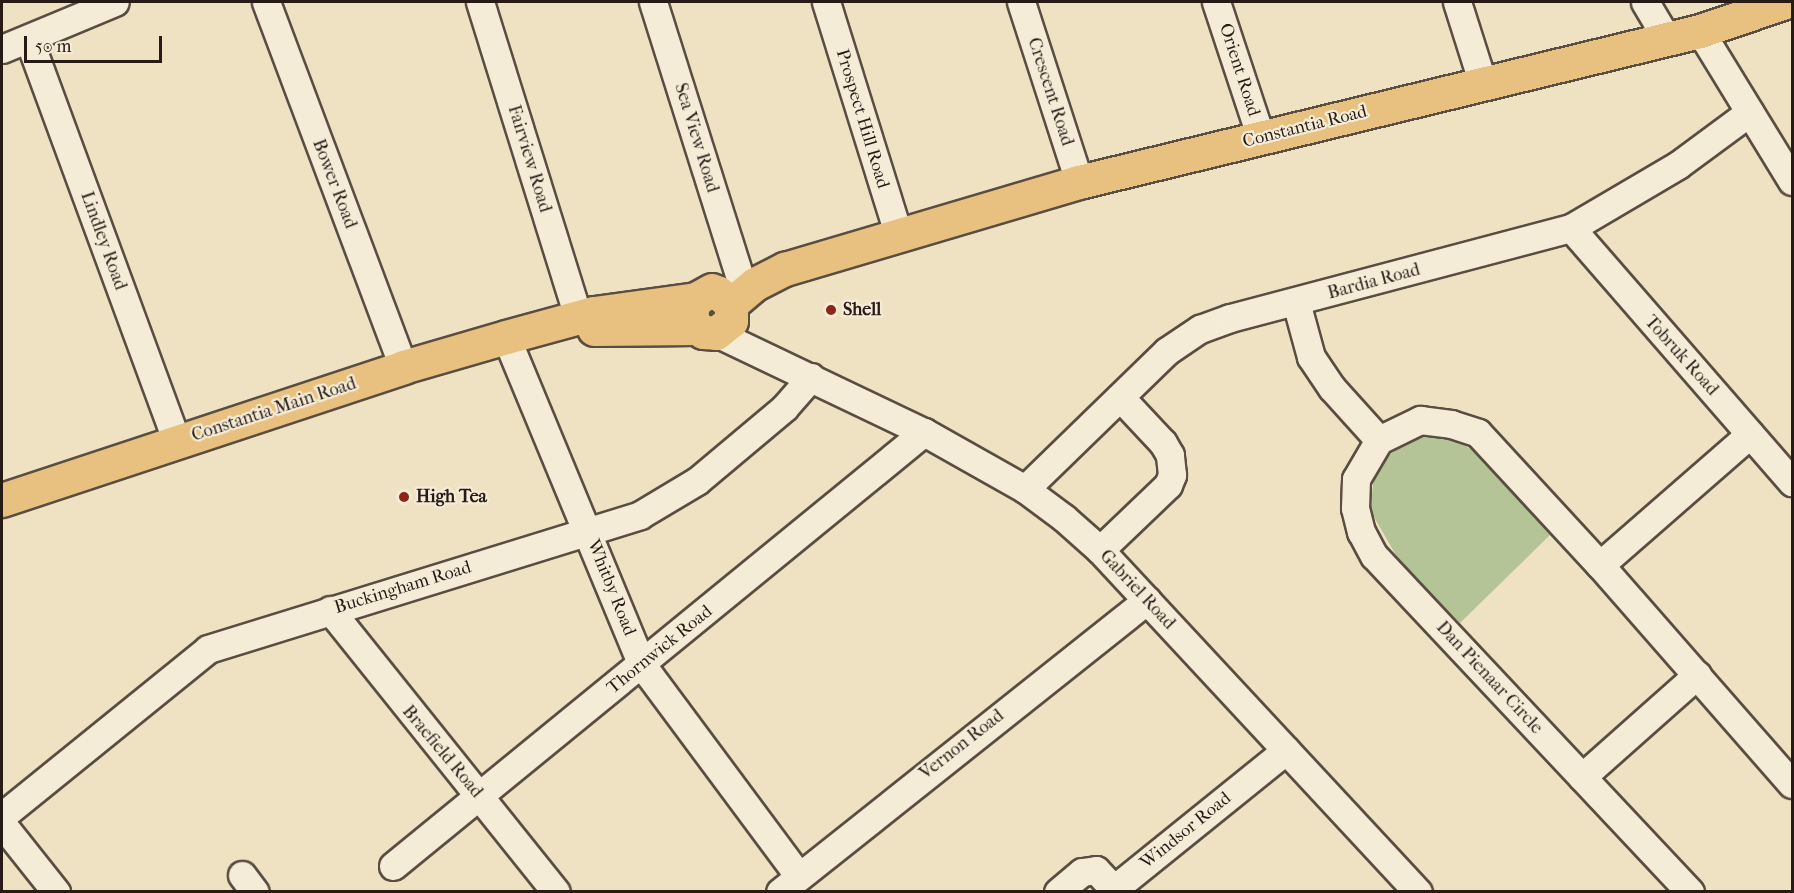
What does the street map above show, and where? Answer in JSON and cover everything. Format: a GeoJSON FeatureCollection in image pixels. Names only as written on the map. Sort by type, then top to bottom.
{"type":"FeatureCollection","features":[{"type":"Feature","properties":{"kind":"main road","name":"Constantia Road"},"geometry":{"type":"LineString","coordinates":[[717,306],[825,256],[1080,182],[1700,31],[1785,2]]}},
{"type":"Feature","properties":{"kind":"main road","name":"Constantia Main Road"},"geometry":{"type":"LineString","coordinates":[[2,500],[403,367],[562,321],[717,306]]}},
{"type":"Feature","properties":{"kind":"street"},"geometry":{"type":"LineString","coordinates":[[2,49],[29,40],[115,2]]}},
{"type":"Feature","properties":{"kind":"street","name":"Bower Road"},"geometry":{"type":"LineString","coordinates":[[266,2],[403,367]]}},
{"type":"Feature","properties":{"kind":"street","name":"Fairview Road"},"geometry":{"type":"LineString","coordinates":[[480,2],[562,321]]}},
{"type":"Feature","properties":{"kind":"street","name":"Sea View Road"},"geometry":{"type":"LineString","coordinates":[[653,2],[717,306]]}},
{"type":"Feature","properties":{"kind":"street","name":"Prospect Hill Road"},"geometry":{"type":"LineString","coordinates":[[826,2],[899,236]]}},
{"type":"Feature","properties":{"kind":"street","name":"Crescent Road"},"geometry":{"type":"LineString","coordinates":[[1021,2],[1080,182]]}},
{"type":"Feature","properties":{"kind":"street","name":"Orient Road"},"geometry":{"type":"LineString","coordinates":[[1216,2],[1261,138]]}},
{"type":"Feature","properties":{"kind":"street"},"geometry":{"type":"LineString","coordinates":[[1456,2],[1483,84]]}},
{"type":"Feature","properties":{"kind":"street"},"geometry":{"type":"LineString","coordinates":[[1646,2],[1668,39]]}},
{"type":"Feature","properties":{"kind":"street"},"geometry":{"type":"LineString","coordinates":[[1700,31],[1792,181]]}},
{"type":"Feature","properties":{"kind":"street","name":"Lindley Road"},"geometry":{"type":"LineString","coordinates":[[29,40],[177,442]]}},
{"type":"Feature","properties":{"kind":"street","name":"Bardia Road"},"geometry":{"type":"LineString","coordinates":[[1025,489],[1167,351],[1200,329],[1571,228],[1678,165],[1750,112]]}},
{"type":"Feature","properties":{"kind":"street","name":"Tobruk Road"},"geometry":{"type":"LineString","coordinates":[[1571,228],[1792,482]]}},
{"type":"Feature","properties":{"kind":"street"},"geometry":{"type":"LineString","coordinates":[[1296,302],[1311,357],[1332,388],[1379,440],[1420,420],[1451,424],[1478,433],[1600,565],[1792,784]]}},
{"type":"Feature","properties":{"kind":"street","name":"Gabriel Road"},"geometry":{"type":"LineString","coordinates":[[717,306],[802,372],[924,432],[1025,489],[1100,550],[1418,891]]}},
{"type":"Feature","properties":{"kind":"street","name":"Whitby Road"},"geometry":{"type":"LineString","coordinates":[[506,337],[642,665],[789,883]]}},
{"type":"Feature","properties":{"kind":"street","name":"Buckingham Road"},"geometry":{"type":"LineString","coordinates":[[2,816],[193,657],[222,642],[640,515],[697,481],[784,408],[802,372]]}},
{"type":"Feature","properties":{"kind":"street"},"geometry":{"type":"LineString","coordinates":[[1100,550],[1168,485],[1172,475],[1170,455],[1163,443],[1120,397]]}},
{"type":"Feature","properties":{"kind":"street","name":"Thornwick Road"},"geometry":{"type":"LineString","coordinates":[[393,866],[642,665],[924,432]]}},
{"type":"Feature","properties":{"kind":"street"},"geometry":{"type":"LineString","coordinates":[[1600,565],[1750,434]]}},
{"type":"Feature","properties":{"kind":"street","name":"Dan Pienaar Circle"},"geometry":{"type":"LineString","coordinates":[[1379,440],[1356,479],[1355,508],[1360,532],[1374,556],[1690,891]]}},
{"type":"Feature","properties":{"kind":"street","name":"Vernon Road"},"geometry":{"type":"LineString","coordinates":[[789,883],[1147,600]]}},
{"type":"Feature","properties":{"kind":"street","name":"Braefield Road"},"geometry":{"type":"LineString","coordinates":[[330,610],[556,891]]}},
{"type":"Feature","properties":{"kind":"street"},"geometry":{"type":"LineString","coordinates":[[1582,777],[1697,675]]}},
{"type":"Feature","properties":{"kind":"street","name":"Windsor Road"},"geometry":{"type":"LineString","coordinates":[[1058,891],[1082,872],[1096,870],[1115,890],[1286,750]]}},
{"type":"Feature","properties":{"kind":"street"},"geometry":{"type":"LineString","coordinates":[[2,824],[56,891]]}},
{"type":"Feature","properties":{"kind":"green space"},"geometry":{"type":"Polygon","coordinates":[[[1445,433],[1482,456],[1550,535],[1460,623],[1397,557],[1370,510],[1374,477],[1385,459],[1398,448],[1421,437],[1445,433]]]}},
{"type":"Feature","properties":{"kind":"place","name":"Shell"},"geometry":{"type":"Point","coordinates":[831,310]}},
{"type":"Feature","properties":{"kind":"place","name":"High Tea"},"geometry":{"type":"Point","coordinates":[404,497]}}]}
